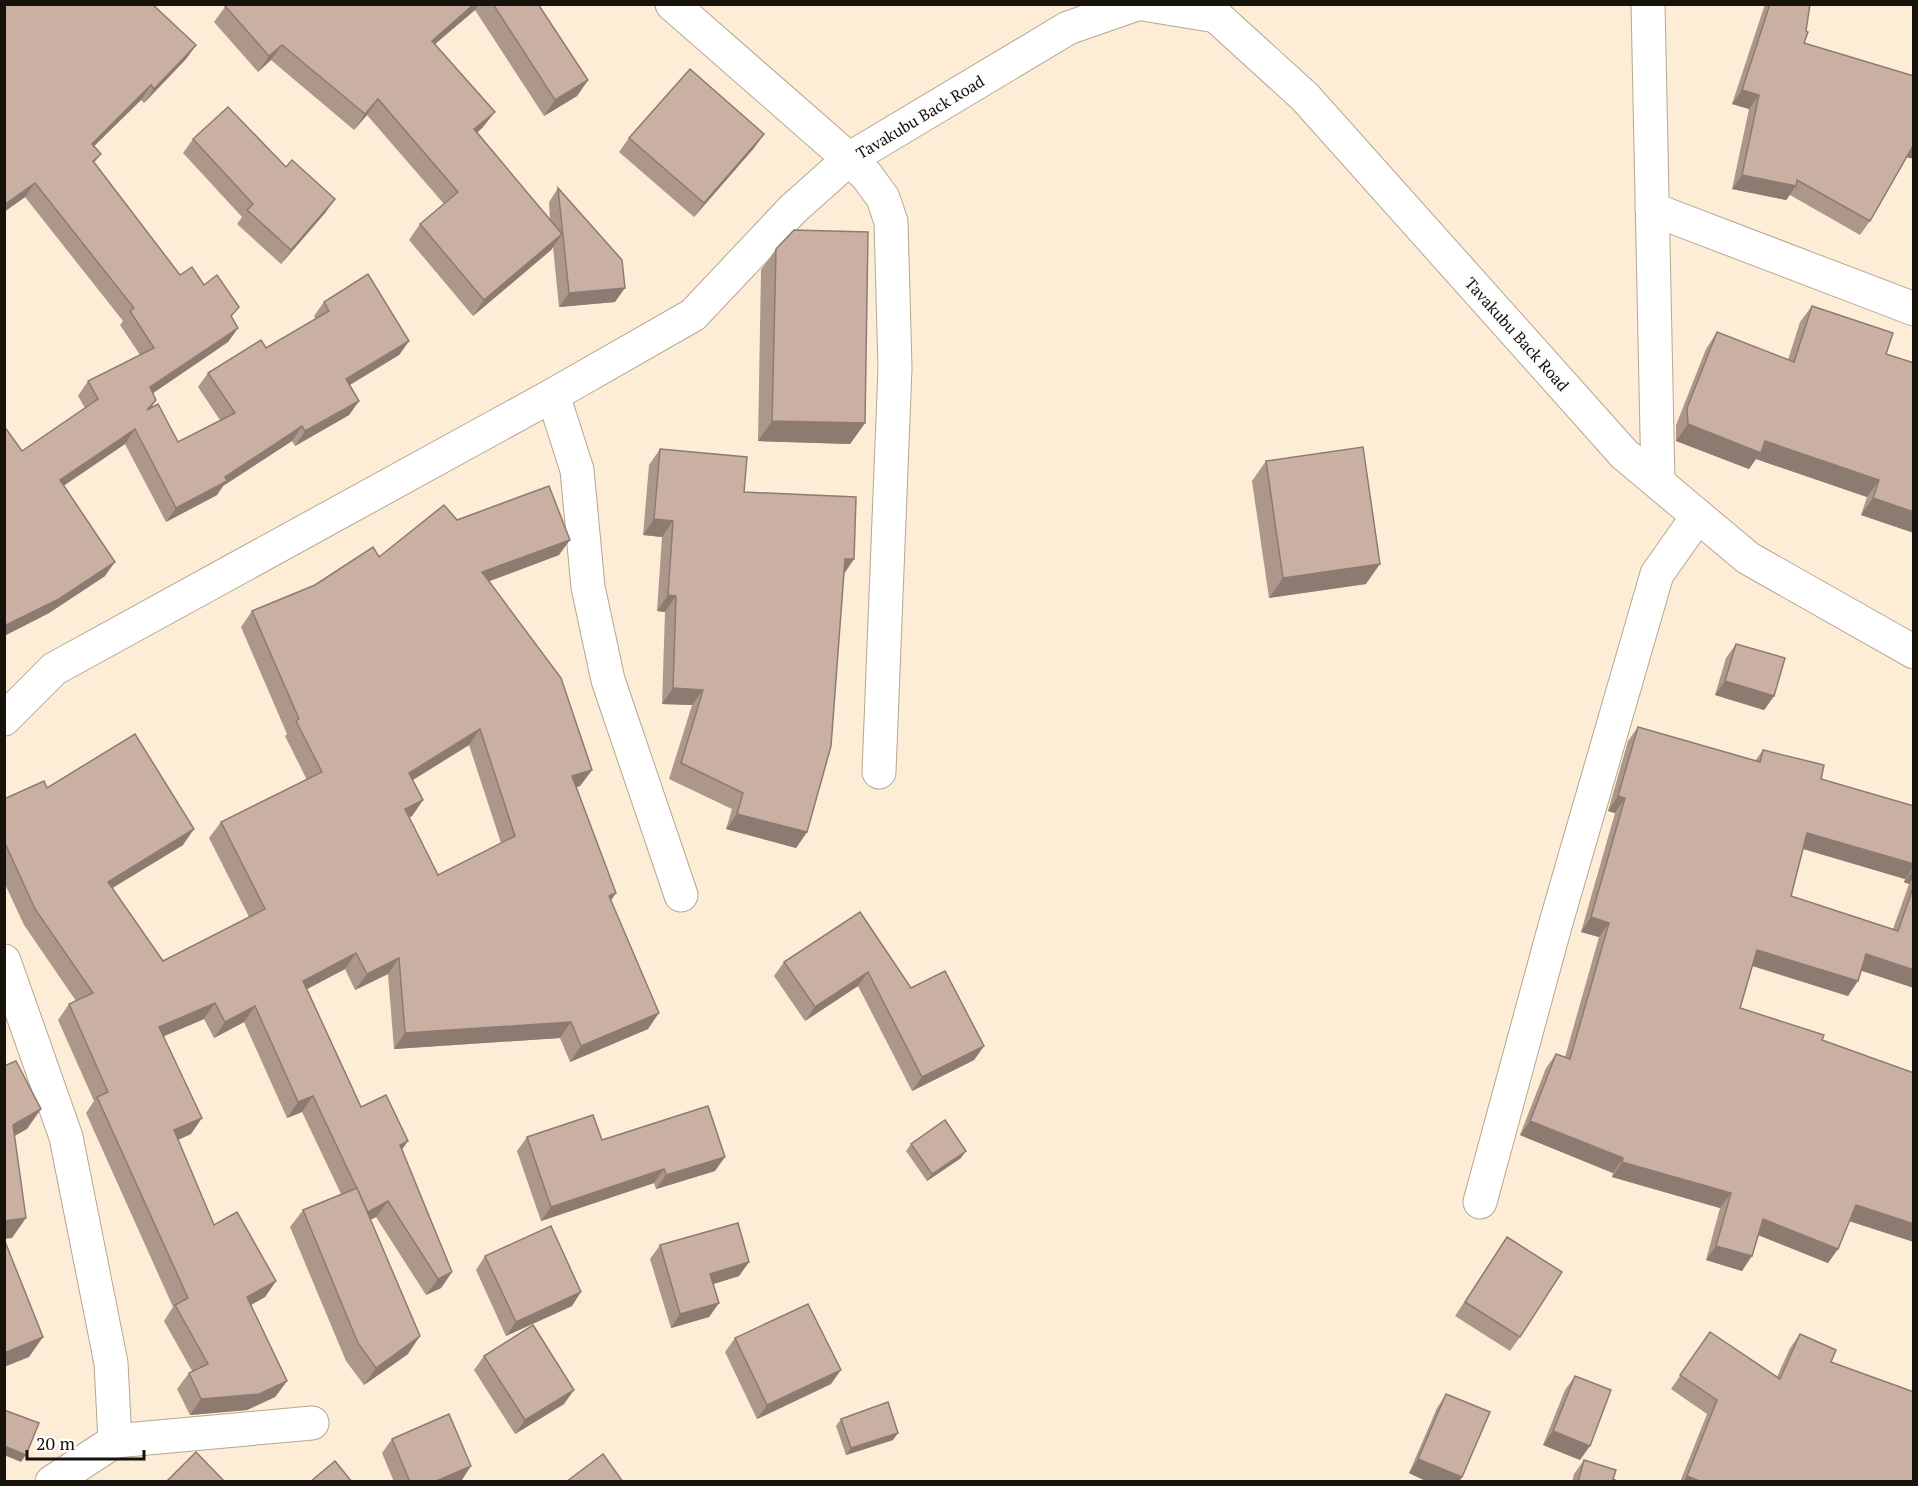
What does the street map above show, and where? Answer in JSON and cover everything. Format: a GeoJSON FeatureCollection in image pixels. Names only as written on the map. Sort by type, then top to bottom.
{"type":"FeatureCollection","features":[{"type":"Feature","properties":{"kind":"street","name":"Tavakubu Back Road"},"geometry":{"type":"LineString","coordinates":[[672,4],[849,159],[1068,28],[1137,4]]}},
{"type":"Feature","properties":{"kind":"street","name":"Tavakubu Back Road"},"geometry":{"type":"LineString","coordinates":[[1143,4],[1216,16],[1305,97],[1624,454],[1748,558],[1914,652]]}},
{"type":"Feature","properties":{"kind":"street"},"geometry":{"type":"LineString","coordinates":[[1648,4],[1658,482]]}},
{"type":"Feature","properties":{"kind":"street"},"geometry":{"type":"LineString","coordinates":[[4,719],[54,669],[693,315],[793,209],[849,159],[867,176],[883,198],[891,222],[895,368],[879,772]]}},
{"type":"Feature","properties":{"kind":"street"},"geometry":{"type":"LineString","coordinates":[[1652,209],[1914,309]]}},
{"type":"Feature","properties":{"kind":"street"},"geometry":{"type":"LineString","coordinates":[[553,394],[577,470],[588,587],[608,680],[681,895]]}},
{"type":"Feature","properties":{"kind":"street"},"geometry":{"type":"LineString","coordinates":[[1480,1202],[1555,926],[1657,574],[1698,516]]}},
{"type":"Feature","properties":{"kind":"street"},"geometry":{"type":"LineString","coordinates":[[4,961],[66,1137],[111,1363],[115,1441]]}},
{"type":"Feature","properties":{"kind":"street"},"geometry":{"type":"LineString","coordinates":[[52,1482],[115,1441],[312,1423]]}},
{"type":"Feature","properties":{"kind":"building"},"geometry":{"type":"Polygon","coordinates":[[[4,4],[152,4],[196,45],[154,89],[151,85],[92,144],[101,154],[93,161],[180,275],[192,267],[204,285],[217,275],[239,307],[231,316],[238,328],[150,387],[156,400],[147,410],[158,404],[178,442],[235,413],[208,373],[261,340],[266,348],[329,311],[324,302],[368,274],[409,341],[346,379],[359,401],[305,431],[302,426],[225,477],[227,481],[176,508],[135,429],[60,480],[115,562],[59,599],[4,626],[4,426],[22,451],[98,399],[88,381],[154,348],[130,311],[134,308],[35,183],[4,205],[4,4]]]}},
{"type":"Feature","properties":{"kind":"building"},"geometry":{"type":"Polygon","coordinates":[[[227,4],[474,4],[432,41],[495,112],[474,129],[562,234],[484,300],[420,224],[458,192],[378,99],[365,114],[282,45],[269,56],[225,6],[227,4]]]}},
{"type":"Feature","properties":{"kind":"building"},"geometry":{"type":"Polygon","coordinates":[[[493,4],[538,4],[588,80],[555,100],[493,4]]]}},
{"type":"Feature","properties":{"kind":"building"},"geometry":{"type":"Polygon","coordinates":[[[1770,4],[1810,4],[1806,31],[1808,32],[1804,43],[1914,76],[1914,144],[1870,221],[1797,180],[1796,186],[1742,175],[1759,95],[1742,90],[1770,4]]]}},
{"type":"Feature","properties":{"kind":"building"},"geometry":{"type":"Polygon","coordinates":[[[690,69],[764,134],[704,203],[629,138],[690,69]]]}},
{"type":"Feature","properties":{"kind":"building"},"geometry":{"type":"Polygon","coordinates":[[[228,107],[286,167],[292,160],[335,199],[291,250],[247,210],[253,204],[193,139],[228,107]]]}},
{"type":"Feature","properties":{"kind":"building"},"geometry":{"type":"Polygon","coordinates":[[[558,188],[622,260],[625,288],[569,293],[558,188]]]}},
{"type":"Feature","properties":{"kind":"building"},"geometry":{"type":"Polygon","coordinates":[[[794,230],[868,232],[865,423],[772,421],[776,249],[794,230]]]}},
{"type":"Feature","properties":{"kind":"building"},"geometry":{"type":"Polygon","coordinates":[[[1812,306],[1893,333],[1886,354],[1914,363],[1914,512],[1873,498],[1879,480],[1765,441],[1761,453],[1688,424],[1687,408],[1717,332],[1794,362],[1812,306]]]}},
{"type":"Feature","properties":{"kind":"building"},"geometry":{"type":"Polygon","coordinates":[[[1363,447],[1380,564],[1283,578],[1266,461],[1363,447]]]}},
{"type":"Feature","properties":{"kind":"building"},"geometry":{"type":"Polygon","coordinates":[[[660,449],[747,457],[744,492],[856,497],[854,559],[845,559],[831,746],[807,832],[737,814],[743,793],[681,763],[703,690],[673,688],[676,596],[668,595],[673,521],[654,519],[660,449]]]}},
{"type":"Feature","properties":{"kind":"building"},"geometry":{"type":"Polygon","coordinates":[[[549,486],[570,540],[482,572],[561,678],[592,770],[572,776],[616,893],[609,896],[659,1013],[581,1046],[571,1022],[405,1033],[399,958],[367,974],[356,953],[303,981],[361,1107],[386,1095],[408,1141],[400,1145],[452,1272],[438,1279],[388,1201],[368,1212],[313,1096],[298,1102],[255,1006],[225,1022],[215,1003],[159,1027],[202,1118],[174,1130],[214,1225],[237,1212],[276,1281],[247,1297],[287,1381],[259,1394],[201,1399],[189,1373],[208,1364],[175,1305],[188,1298],[97,1097],[108,1092],[69,1004],[93,993],[35,909],[4,841],[4,799],[44,781],[47,788],[135,734],[194,829],[108,882],[163,961],[265,909],[221,822],[322,772],[296,721],[299,719],[252,611],[315,585],[373,547],[379,557],[444,505],[457,520],[549,486]],[[480,729],[409,773],[423,800],[405,809],[438,875],[515,836],[480,729]]]}},
{"type":"Feature","properties":{"kind":"building"},"geometry":{"type":"Polygon","coordinates":[[[1736,644],[1785,658],[1774,696],[1725,681],[1736,644]]]}},
{"type":"Feature","properties":{"kind":"building"},"geometry":{"type":"Polygon","coordinates":[[[1638,727],[1760,762],[1763,750],[1824,765],[1821,779],[1914,806],[1914,864],[1807,833],[1791,896],[1898,931],[1914,885],[1914,970],[1866,954],[1858,981],[1757,950],[1740,1008],[1824,1035],[1822,1040],[1914,1073],[1914,1224],[1856,1205],[1838,1249],[1763,1219],[1752,1256],[1716,1246],[1731,1193],[1622,1162],[1623,1158],[1530,1121],[1556,1054],[1570,1059],[1609,923],[1591,917],[1625,798],[1618,796],[1638,727]]]}},
{"type":"Feature","properties":{"kind":"building"},"geometry":{"type":"Polygon","coordinates":[[[860,912],[911,988],[945,971],[984,1046],[922,1077],[868,972],[815,1007],[784,962],[860,912]]]}},
{"type":"Feature","properties":{"kind":"building"},"geometry":{"type":"Polygon","coordinates":[[[16,1061],[41,1109],[13,1125],[26,1218],[4,1221],[4,1066],[16,1061]]]}},
{"type":"Feature","properties":{"kind":"building"},"geometry":{"type":"Polygon","coordinates":[[[708,1106],[725,1157],[666,1175],[664,1169],[551,1207],[527,1137],[593,1115],[602,1140],[708,1106]]]}},
{"type":"Feature","properties":{"kind":"building"},"geometry":{"type":"Polygon","coordinates":[[[945,1120],[966,1151],[932,1174],[911,1144],[945,1120]]]}},
{"type":"Feature","properties":{"kind":"building"},"geometry":{"type":"Polygon","coordinates":[[[357,1188],[420,1336],[376,1368],[358,1343],[303,1210],[357,1188]]]}},
{"type":"Feature","properties":{"kind":"building"},"geometry":{"type":"Polygon","coordinates":[[[738,1223],[749,1262],[710,1274],[719,1303],[680,1314],[660,1245],[738,1223]]]}},
{"type":"Feature","properties":{"kind":"building"},"geometry":{"type":"Polygon","coordinates":[[[551,1226],[581,1292],[516,1322],[485,1256],[551,1226]]]}},
{"type":"Feature","properties":{"kind":"building"},"geometry":{"type":"Polygon","coordinates":[[[1507,1237],[1562,1272],[1520,1337],[1465,1302],[1507,1237]]]}},
{"type":"Feature","properties":{"kind":"building"},"geometry":{"type":"Polygon","coordinates":[[[4,1239],[43,1337],[4,1353],[4,1239]]]}},
{"type":"Feature","properties":{"kind":"building"},"geometry":{"type":"Polygon","coordinates":[[[808,1304],[841,1370],[767,1405],[735,1338],[808,1304]]]}},
{"type":"Feature","properties":{"kind":"building"},"geometry":{"type":"Polygon","coordinates":[[[533,1325],[574,1390],[525,1420],[484,1356],[533,1325]]]}},
{"type":"Feature","properties":{"kind":"building"},"geometry":{"type":"Polygon","coordinates":[[[1710,1332],[1780,1379],[1800,1334],[1836,1350],[1831,1362],[1914,1392],[1913,1482],[1702,1482],[1687,1476],[1717,1400],[1680,1375],[1710,1332]]]}},
{"type":"Feature","properties":{"kind":"building"},"geometry":{"type":"Polygon","coordinates":[[[1575,1376],[1611,1390],[1590,1446],[1553,1431],[1575,1376]]]}},
{"type":"Feature","properties":{"kind":"building"},"geometry":{"type":"Polygon","coordinates":[[[1446,1394],[1490,1412],[1462,1477],[1418,1459],[1446,1394]]]}},
{"type":"Feature","properties":{"kind":"building"},"geometry":{"type":"Polygon","coordinates":[[[888,1402],[898,1433],[851,1448],[841,1419],[888,1402]]]}},
{"type":"Feature","properties":{"kind":"building"},"geometry":{"type":"Polygon","coordinates":[[[4,1410],[39,1423],[26,1455],[4,1446],[4,1410]]]}},
{"type":"Feature","properties":{"kind":"building"},"geometry":{"type":"Polygon","coordinates":[[[449,1414],[471,1466],[434,1482],[410,1482],[392,1439],[449,1414]]]}},
{"type":"Feature","properties":{"kind":"building"},"geometry":{"type":"Polygon","coordinates":[[[196,1452],[225,1482],[166,1482],[196,1452]]]}},
{"type":"Feature","properties":{"kind":"building"},"geometry":{"type":"Polygon","coordinates":[[[603,1454],[623,1482],[566,1482],[603,1454]]]}},
{"type":"Feature","properties":{"kind":"building"},"geometry":{"type":"Polygon","coordinates":[[[1584,1460],[1616,1470],[1613,1479],[1619,1482],[1578,1482],[1584,1460]]]}},
{"type":"Feature","properties":{"kind":"building"},"geometry":{"type":"Polygon","coordinates":[[[335,1461],[352,1482],[310,1482],[335,1461]]]}}]}
